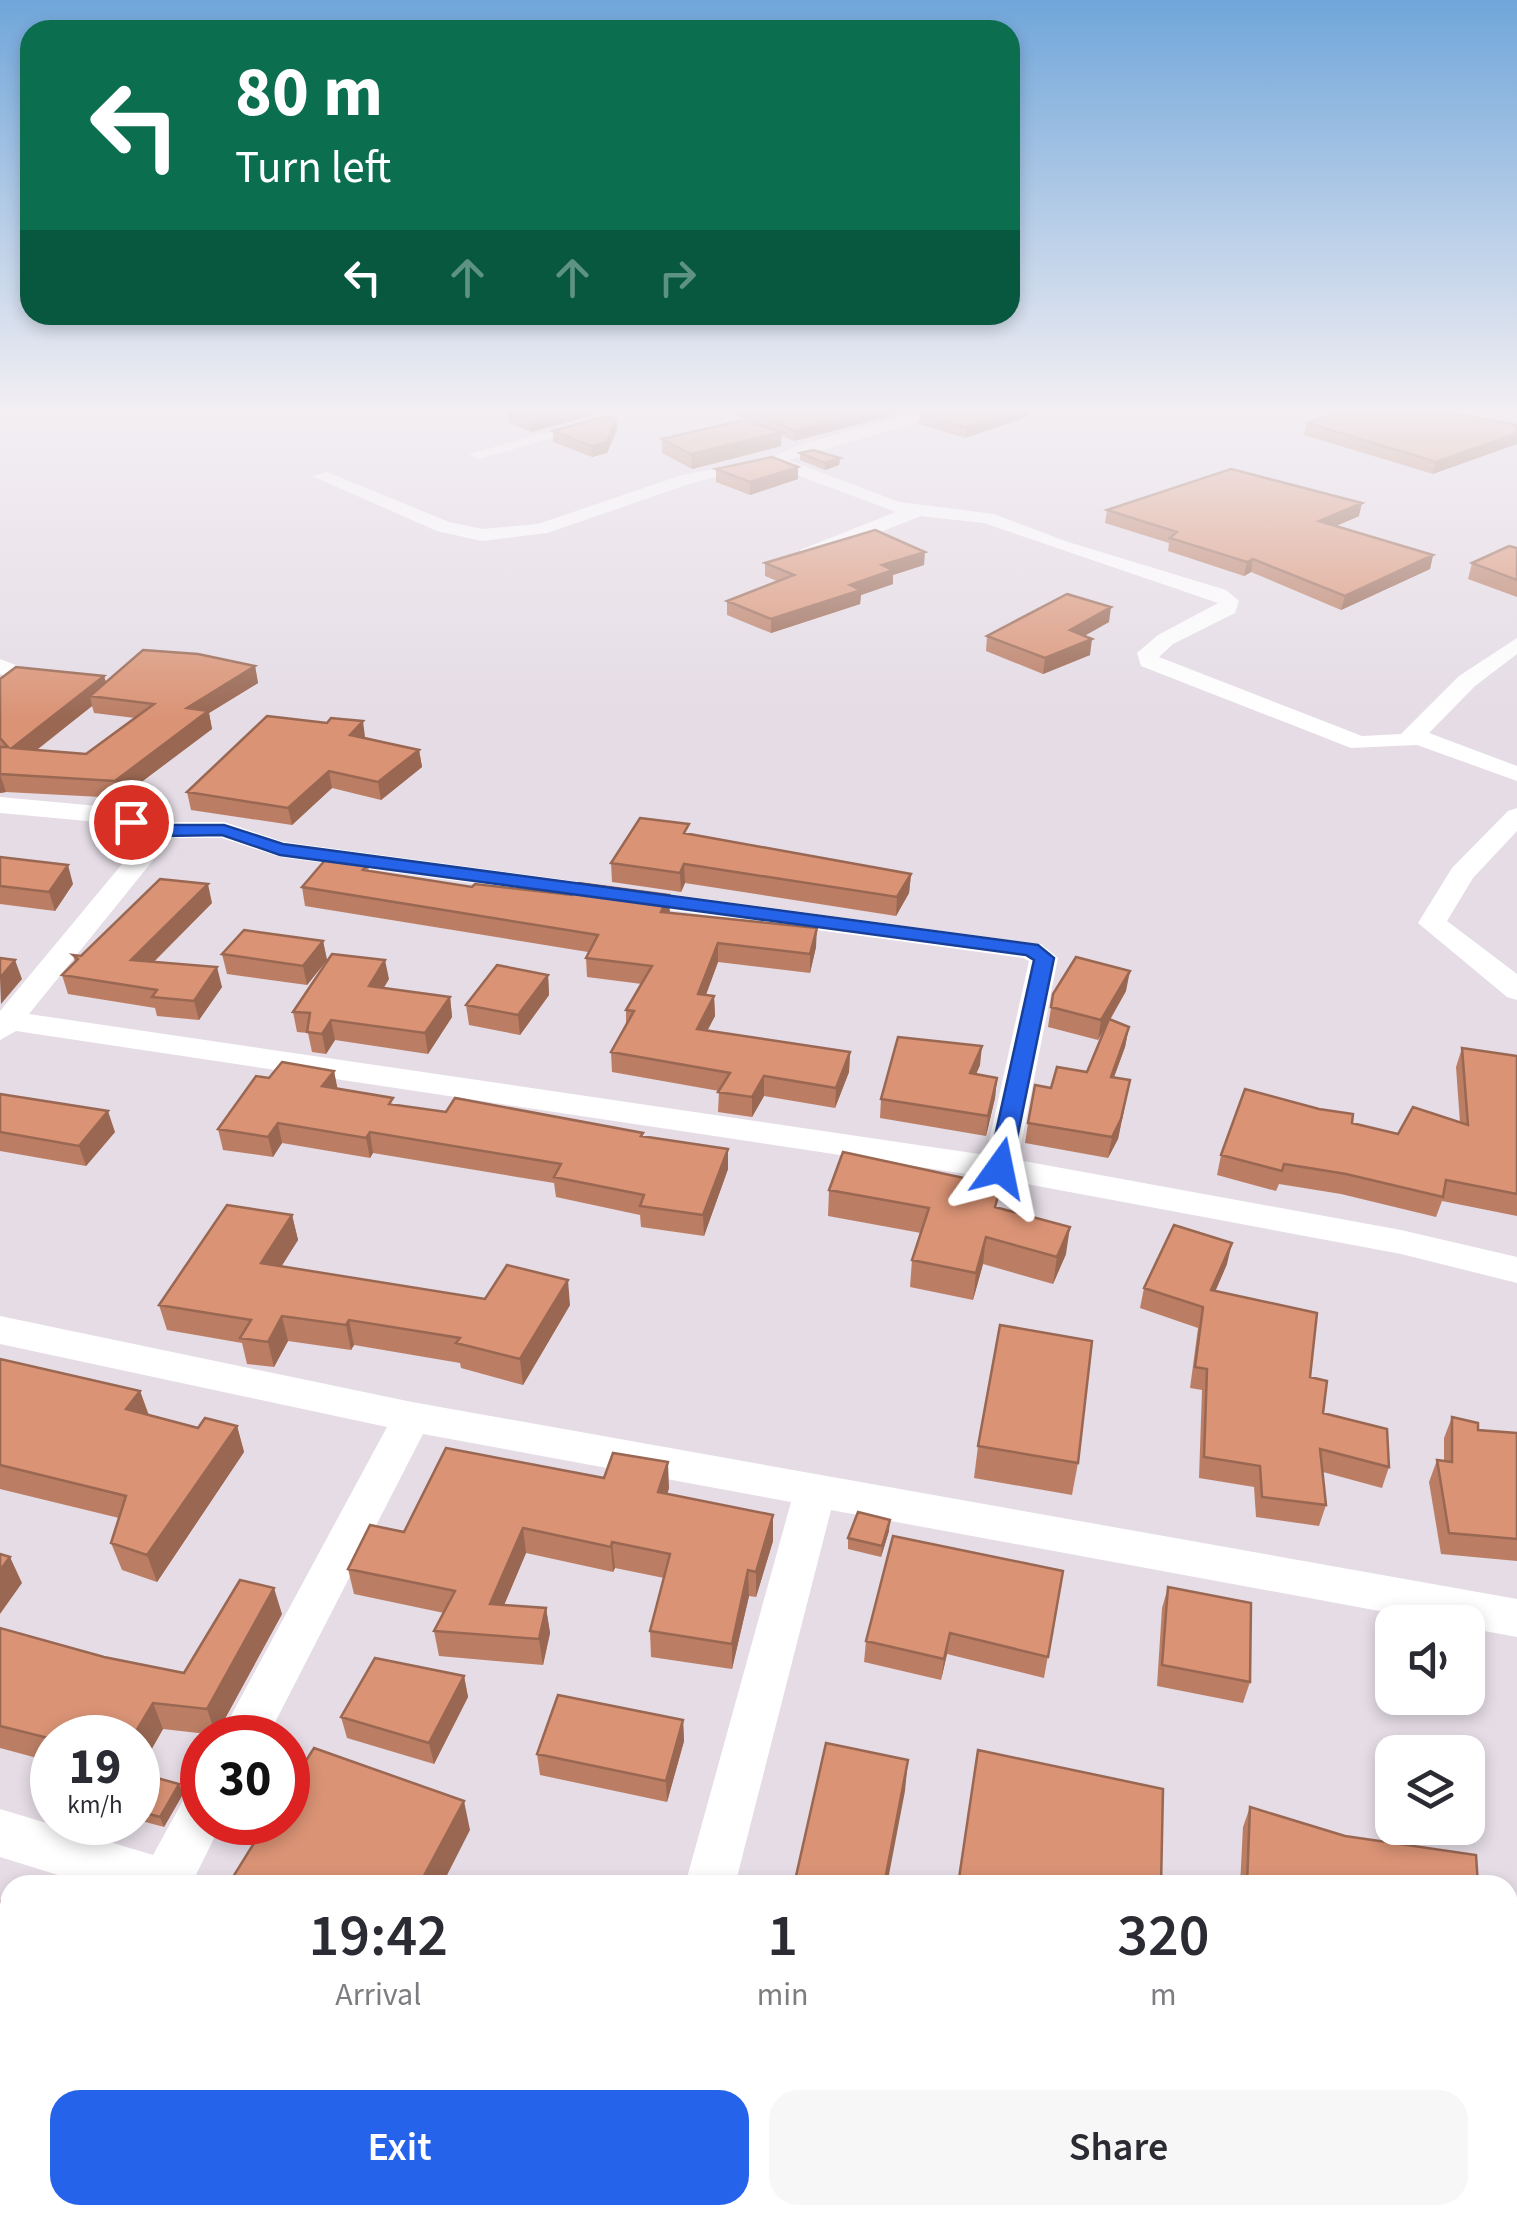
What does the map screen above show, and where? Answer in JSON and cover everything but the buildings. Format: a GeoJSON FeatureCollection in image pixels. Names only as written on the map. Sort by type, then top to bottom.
{"type":"FeatureCollection","features":[{"type":"Feature","properties":{"kind":"street"},"geometry":{"type":"LineString","coordinates":[[405,511],[444,527],[482,535],[540,529],[595,511]]}},
{"type":"Feature","properties":{"kind":"street"},"geometry":{"type":"LineString","coordinates":[[807,554],[917,511]]}},
{"type":"Feature","properties":{"kind":"street"},"geometry":{"type":"LineString","coordinates":[[926,511],[987,518],[1219,594],[1229,600],[1228,608],[1211,622],[1157,643],[1148,653],[1149,661],[1359,743],[1379,745],[1414,736],[1467,681],[1517,644]]}},
{"type":"Feature","properties":{"kind":"street"},"geometry":{"type":"LineString","coordinates":[[0,666],[22,675],[84,678]]}},
{"type":"Feature","properties":{"kind":"street"},"geometry":{"type":"LineString","coordinates":[[1414,736],[1517,774]]}},
{"type":"Feature","properties":{"kind":"street"},"geometry":{"type":"LineString","coordinates":[[0,805],[98,814],[164,830],[224,830],[280,849],[1031,950],[1044,958],[1000,1168]]}},
{"type":"Feature","properties":{"kind":"street"},"geometry":{"type":"LineString","coordinates":[[1517,816],[1462,874],[1432,923],[1498,971],[1517,991]]}},
{"type":"Feature","properties":{"kind":"street"},"geometry":{"type":"LineString","coordinates":[[6,1026],[164,830]]}},
{"type":"Feature","properties":{"kind":"street"},"geometry":{"type":"LineString","coordinates":[[6,1026],[1000,1168],[1400,1242],[1517,1270]]}},
{"type":"Feature","properties":{"kind":"street"},"geometry":{"type":"LineString","coordinates":[[0,1330],[412,1417],[1517,1618]]}},
{"type":"Feature","properties":{"kind":"street"},"geometry":{"type":"LineString","coordinates":[[254,1715],[412,1417]]}},
{"type":"Feature","properties":{"kind":"street"},"geometry":{"type":"LineString","coordinates":[[713,1875],[816,1490]]}},
{"type":"Feature","properties":{"kind":"street"},"geometry":{"type":"LineString","coordinates":[[0,1834],[133,1875]]}},
{"type":"Feature","properties":{"kind":"street"},"geometry":{"type":"LineString","coordinates":[[170,1875],[186,1845]]}},
{"type":"Feature","properties":{"kind":"route"},"geometry":{"type":"LineString","coordinates":[[131,822],[164,830],[224,830],[280,849],[1031,950],[1044,958],[1000,1168]]}}]}
